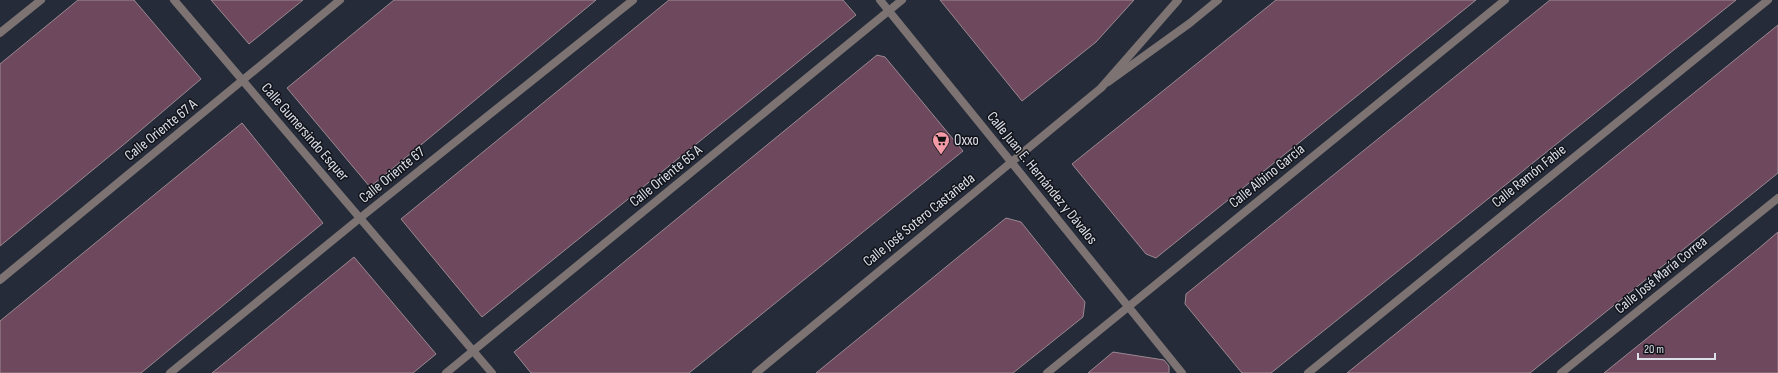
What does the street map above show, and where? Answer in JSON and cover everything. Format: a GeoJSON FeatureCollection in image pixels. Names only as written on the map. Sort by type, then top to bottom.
{"type":"FeatureCollection","features":[{"type":"Feature","properties":{"kind":"street"},"geometry":{"type":"LineString","coordinates":[[0,33],[41,0]]}},
{"type":"Feature","properties":{"kind":"street","name":"Calle Gumersindo Esquer"},"geometry":{"type":"LineString","coordinates":[[174,0],[492,373]]}},
{"type":"Feature","properties":{"kind":"street","name":"Calle Oriente 67 A"},"geometry":{"type":"LineString","coordinates":[[0,280],[340,0]]}},
{"type":"Feature","properties":{"kind":"street","name":"Calle Oriente 67"},"geometry":{"type":"LineString","coordinates":[[170,373],[360,218],[633,0]]}},
{"type":"Feature","properties":{"kind":"street","name":"Calle Juan E. Hernández y Dávalos"},"geometry":{"type":"LineString","coordinates":[[880,0],[1182,373]]}},
{"type":"Feature","properties":{"kind":"street","name":"Calle Oriente 65 A"},"geometry":{"type":"LineString","coordinates":[[446,373],[902,0]]}},
{"type":"Feature","properties":{"kind":"street","name":"Calle José Sotero Castañeda"},"geometry":{"type":"LineString","coordinates":[[1101,88],[1178,0]]}},
{"type":"Feature","properties":{"kind":"street","name":"Calle José Sotero Castañeda"},"geometry":{"type":"LineString","coordinates":[[756,373],[1101,88],[1190,23],[1218,0]]}},
{"type":"Feature","properties":{"kind":"street","name":"Calle Albino García"},"geometry":{"type":"LineString","coordinates":[[1047,373],[1505,0]]}},
{"type":"Feature","properties":{"kind":"street","name":"Calle Ramón Fabie"},"geometry":{"type":"LineString","coordinates":[[1308,373],[1768,0]]}},
{"type":"Feature","properties":{"kind":"street","name":"Calle José María Correa"},"geometry":{"type":"LineString","coordinates":[[1561,373],[1778,198]]}},
{"type":"Feature","properties":{"kind":"building"},"geometry":{"type":"Polygon","coordinates":[[[78,0],[134,0],[201,79],[0,246],[0,64],[78,0]]]}},
{"type":"Feature","properties":{"kind":"building"},"geometry":{"type":"Polygon","coordinates":[[[211,0],[303,0],[249,44],[211,0]]]}},
{"type":"Feature","properties":{"kind":"building"},"geometry":{"type":"Polygon","coordinates":[[[394,0],[596,0],[370,187],[287,88],[394,0]]]}},
{"type":"Feature","properties":{"kind":"building"},"geometry":{"type":"Polygon","coordinates":[[[669,0],[843,0],[856,15],[482,317],[401,219],[669,0]]]}},
{"type":"Feature","properties":{"kind":"building"},"geometry":{"type":"Polygon","coordinates":[[[940,0],[1134,0],[1096,42],[1022,101],[940,0]]]}},
{"type":"Feature","properties":{"kind":"building"},"geometry":{"type":"Polygon","coordinates":[[[1276,0],[1476,0],[1156,258],[1146,254],[1072,164],[1276,0]]]}},
{"type":"Feature","properties":{"kind":"building"},"geometry":{"type":"Polygon","coordinates":[[[1550,0],[1736,0],[1271,373],[1242,373],[1185,304],[1186,294],[1550,0]]]}},
{"type":"Feature","properties":{"kind":"building"},"geometry":{"type":"Polygon","coordinates":[[[1778,25],[1778,173],[1530,373],[1347,373],[1778,25]]]}},
{"type":"Feature","properties":{"kind":"building"},"geometry":{"type":"Polygon","coordinates":[[[877,55],[885,57],[963,151],[689,373],[531,373],[514,352],[877,55]]]}},
{"type":"Feature","properties":{"kind":"building"},"geometry":{"type":"Polygon","coordinates":[[[242,123],[323,223],[141,373],[0,373],[0,321],[242,123]]]}},
{"type":"Feature","properties":{"kind":"building"},"geometry":{"type":"Polygon","coordinates":[[[1006,218],[1021,222],[1085,302],[1083,317],[1013,373],[816,373],[1006,218]]]}},
{"type":"Feature","properties":{"kind":"building"},"geometry":{"type":"Polygon","coordinates":[[[1778,232],[1778,373],[1604,373],[1758,249],[1778,232]]]}},
{"type":"Feature","properties":{"kind":"building"},"geometry":{"type":"Polygon","coordinates":[[[354,257],[436,354],[413,373],[212,373],[354,257]]]}},
{"type":"Feature","properties":{"kind":"building"},"geometry":{"type":"Polygon","coordinates":[[[1113,352],[1164,360],[1169,366],[1169,373],[1088,373],[1113,352]]]}},
{"type":"Feature","properties":{"kind":"place","name":"Oxxo"},"geometry":{"type":"Point","coordinates":[941,155]}}]}
